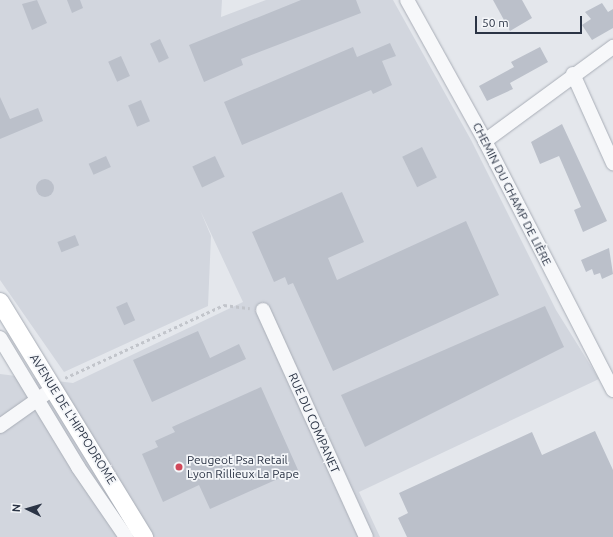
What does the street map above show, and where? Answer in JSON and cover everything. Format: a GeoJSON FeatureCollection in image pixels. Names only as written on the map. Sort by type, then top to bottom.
{"type":"FeatureCollection","features":[{"type":"Feature","properties":{"kind":"main road","name":"AVENUE DE L'HIPPODROME"},"geometry":{"type":"LineString","coordinates":[[0,302],[51,388],[144,537]]}},
{"type":"Feature","properties":{"kind":"street","name":"CHEMIN DU CHAMP DE LIÈRE"},"geometry":{"type":"LineString","coordinates":[[406,0],[485,141],[613,390]]}},
{"type":"Feature","properties":{"kind":"street"},"geometry":{"type":"LineString","coordinates":[[485,141],[573,74],[613,47]]}},
{"type":"Feature","properties":{"kind":"street"},"geometry":{"type":"LineString","coordinates":[[573,74],[613,163]]}},
{"type":"Feature","properties":{"kind":"street","name":"RUE DU COMPANET"},"geometry":{"type":"LineString","coordinates":[[263,310],[366,537]]}},
{"type":"Feature","properties":{"kind":"street","name":"AVENUE DE L'HIPPODROME"},"geometry":{"type":"LineString","coordinates":[[0,338],[126,537]]}},
{"type":"Feature","properties":{"kind":"street"},"geometry":{"type":"LineString","coordinates":[[0,426],[38,400],[51,388]]}},
{"type":"Feature","properties":{"kind":"path"},"geometry":{"type":"LineString","coordinates":[[51,388],[69,375],[224,305],[263,310]]}},
{"type":"Feature","properties":{"kind":"shaded area"},"geometry":{"type":"Polygon","coordinates":[[[0,0],[222,0],[221,17],[266,0],[393,0],[471,140],[556,310],[599,379],[359,492],[380,537],[0,537],[0,374],[73,383],[243,302],[200,210],[211,236],[208,306],[64,372],[0,280],[0,0]]]}},
{"type":"Feature","properties":{"kind":"building"},"geometry":{"type":"Polygon","coordinates":[[[37,0],[47,23],[32,30],[22,4],[37,0]]]}},
{"type":"Feature","properties":{"kind":"building"},"geometry":{"type":"Polygon","coordinates":[[[67,0],[80,0],[83,8],[72,13],[67,0]]]}},
{"type":"Feature","properties":{"kind":"building"},"geometry":{"type":"Polygon","coordinates":[[[301,0],[356,0],[361,13],[241,59],[243,65],[204,82],[189,45],[301,0]]]}},
{"type":"Feature","properties":{"kind":"building"},"geometry":{"type":"Polygon","coordinates":[[[493,0],[522,0],[532,18],[510,31],[493,0]]]}},
{"type":"Feature","properties":{"kind":"building"},"geometry":{"type":"Polygon","coordinates":[[[602,3],[608,12],[613,9],[613,28],[592,40],[582,25],[591,19],[585,12],[602,3]]]}},
{"type":"Feature","properties":{"kind":"building"},"geometry":{"type":"Polygon","coordinates":[[[160,39],[169,58],[159,63],[150,44],[160,39]]]}},
{"type":"Feature","properties":{"kind":"building"},"geometry":{"type":"Polygon","coordinates":[[[390,43],[396,56],[382,61],[392,85],[373,94],[371,90],[242,145],[224,102],[353,47],[357,57],[390,43]]]}},
{"type":"Feature","properties":{"kind":"building"},"geometry":{"type":"Polygon","coordinates":[[[540,47],[548,62],[510,83],[513,89],[487,101],[479,86],[514,67],[511,62],[540,47]]]}},
{"type":"Feature","properties":{"kind":"building"},"geometry":{"type":"Polygon","coordinates":[[[121,56],[130,76],[117,82],[108,62],[121,56]]]}},
{"type":"Feature","properties":{"kind":"building"},"geometry":{"type":"Polygon","coordinates":[[[0,97],[10,119],[38,108],[43,121],[0,139],[0,97]]]}},
{"type":"Feature","properties":{"kind":"building"},"geometry":{"type":"Polygon","coordinates":[[[141,100],[150,121],[137,127],[128,105],[141,100]]]}},
{"type":"Feature","properties":{"kind":"building"},"geometry":{"type":"Polygon","coordinates":[[[562,124],[607,221],[583,232],[574,210],[581,207],[559,156],[540,164],[531,142],[562,124]]]}},
{"type":"Feature","properties":{"kind":"building"},"geometry":{"type":"Polygon","coordinates":[[[422,147],[437,178],[417,187],[402,157],[422,147]]]}},
{"type":"Feature","properties":{"kind":"building"},"geometry":{"type":"Polygon","coordinates":[[[106,156],[111,167],[94,175],[89,164],[106,156]]]}},
{"type":"Feature","properties":{"kind":"building"},"geometry":{"type":"Polygon","coordinates":[[[215,156],[225,177],[202,187],[192,167],[215,156]]]}},
{"type":"Feature","properties":{"kind":"building"},"geometry":{"type":"Polygon","coordinates":[[[45,179],[51,182],[54,188],[51,194],[45,197],[39,194],[36,188],[39,182],[45,179]]]}},
{"type":"Feature","properties":{"kind":"building"},"geometry":{"type":"Polygon","coordinates":[[[342,192],[364,242],[328,258],[337,280],[466,221],[499,295],[333,371],[293,283],[288,285],[285,277],[274,282],[252,232],[342,192]]]}},
{"type":"Feature","properties":{"kind":"building"},"geometry":{"type":"Polygon","coordinates":[[[75,235],[79,245],[62,252],[57,242],[75,235]]]}},
{"type":"Feature","properties":{"kind":"building"},"geometry":{"type":"Polygon","coordinates":[[[609,248],[613,274],[602,279],[600,273],[594,275],[592,269],[586,272],[581,260],[609,248]]]}},
{"type":"Feature","properties":{"kind":"building"},"geometry":{"type":"Polygon","coordinates":[[[127,302],[135,320],[124,325],[116,307],[127,302]]]}},
{"type":"Feature","properties":{"kind":"building"},"geometry":{"type":"Polygon","coordinates":[[[545,306],[564,347],[365,447],[341,395],[545,306]]]}},
{"type":"Feature","properties":{"kind":"building"},"geometry":{"type":"Polygon","coordinates":[[[198,331],[210,358],[239,344],[246,359],[152,402],[133,360],[198,331]]]}},
{"type":"Feature","properties":{"kind":"building"},"geometry":{"type":"Polygon","coordinates":[[[261,387],[298,470],[210,509],[199,485],[163,502],[142,454],[158,447],[155,441],[175,432],[172,427],[261,387]]]}},
{"type":"Feature","properties":{"kind":"building"},"geometry":{"type":"Polygon","coordinates":[[[595,431],[613,470],[613,537],[407,537],[398,518],[408,513],[399,493],[532,432],[542,455],[595,431]]]}},
{"type":"Feature","properties":{"kind":"place","name":"Peugeot Psa Retail Lyon Rillieux La Pape"},"geometry":{"type":"Point","coordinates":[179,467]}}]}
